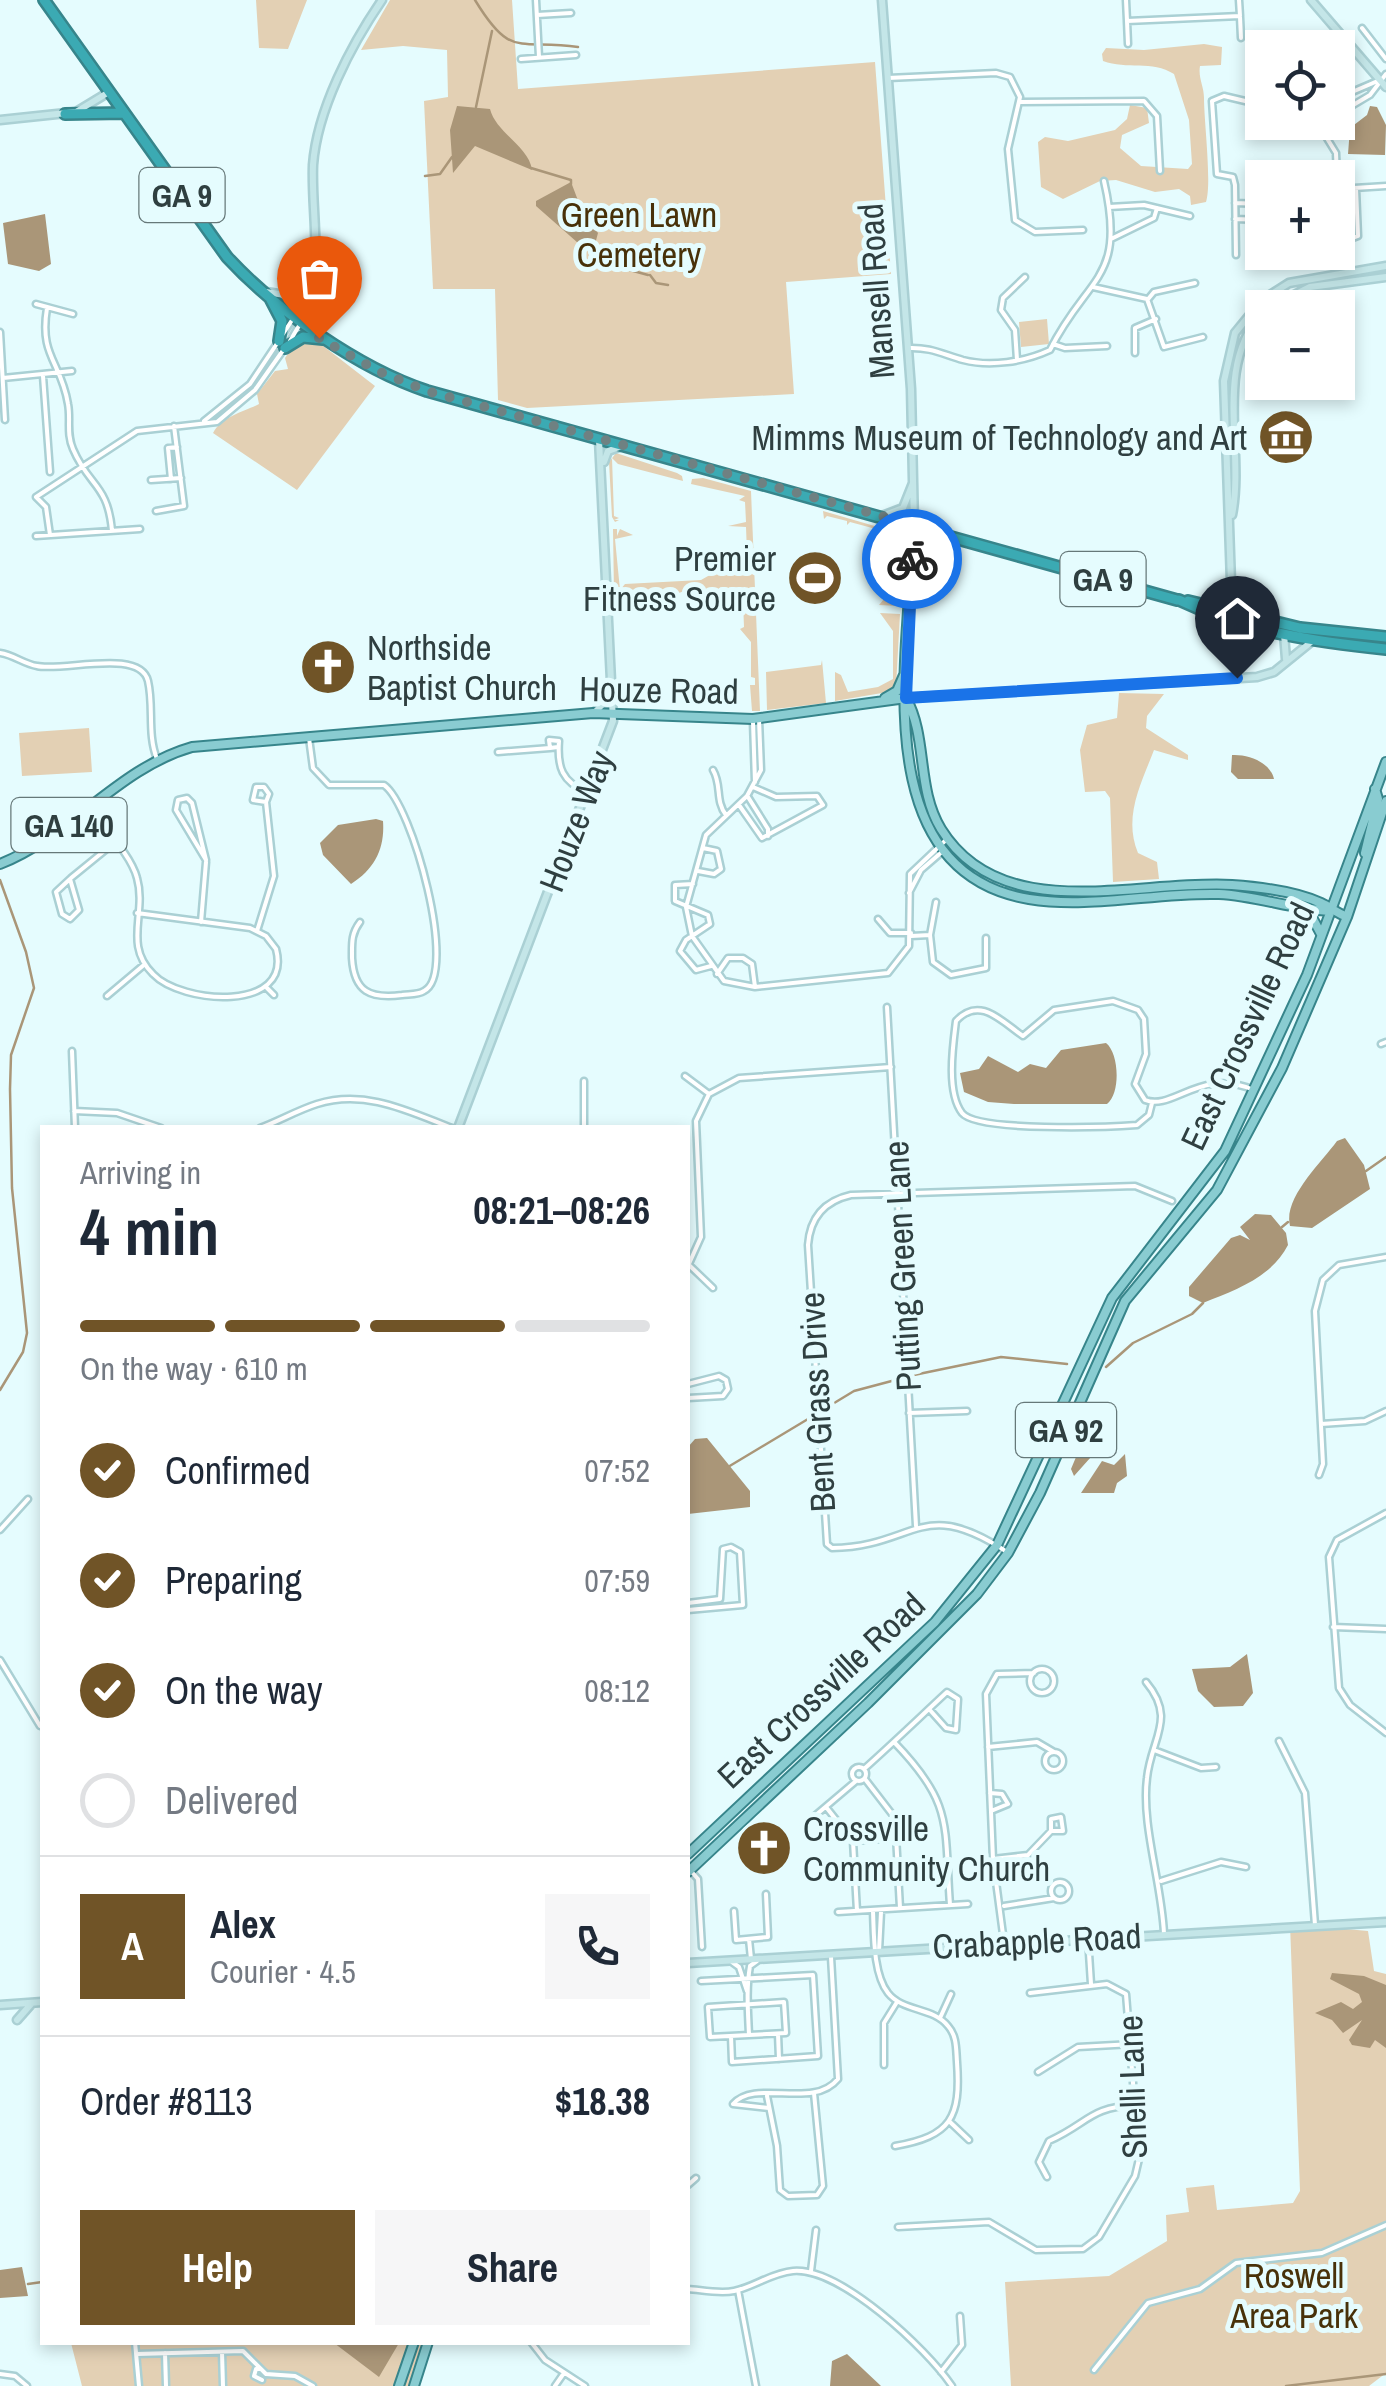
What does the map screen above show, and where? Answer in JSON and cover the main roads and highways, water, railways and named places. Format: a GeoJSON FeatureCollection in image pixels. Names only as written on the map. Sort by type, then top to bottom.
{"type":"FeatureCollection","features":[{"type":"Feature","properties":{"kind":"highway","name":"GA 9"},"geometry":{"type":"LineString","coordinates":[[44,0],[219,247],[266,292],[339,346],[403,383],[1232,615],[1284,634],[1386,649]]}},
{"type":"Feature","properties":{"kind":"highway"},"geometry":{"type":"LineString","coordinates":[[65,114],[124,114]]}},
{"type":"Feature","properties":{"kind":"highway"},"geometry":{"type":"LineString","coordinates":[[266,292],[281,316],[282,344],[307,336],[339,346]]}},
{"type":"Feature","properties":{"kind":"highway","name":"GA 9"},"geometry":{"type":"LineString","coordinates":[[1232,615],[1300,628],[1386,637]]}},
{"type":"Feature","properties":{"kind":"main road","name":"Mansell Road"},"geometry":{"type":"LineString","coordinates":[[914,525],[904,717],[915,794],[942,848],[971,876],[1051,901],[1222,894],[1311,904],[1348,917]]}},
{"type":"Feature","properties":{"kind":"main road"},"geometry":{"type":"LineString","coordinates":[[912,556],[923,540],[940,532]]}},
{"type":"Feature","properties":{"kind":"main road"},"geometry":{"type":"LineString","coordinates":[[876,702],[897,691],[907,670]]}},
{"type":"Feature","properties":{"kind":"main road","name":"Mansell Road"},"geometry":{"type":"LineString","coordinates":[[906,698],[925,792],[948,838],[970,862],[1006,888]]}},
{"type":"Feature","properties":{"kind":"main road","name":"Houze Road"},"geometry":{"type":"LineString","coordinates":[[0,864],[48,840],[157,760],[217,743],[594,712],[706,721],[756,719],[906,698]]}},
{"type":"Feature","properties":{"kind":"main road"},"geometry":{"type":"LineString","coordinates":[[876,702],[898,709],[904,717]]}},
{"type":"Feature","properties":{"kind":"main road","name":"East Crossville Road"},"geometry":{"type":"LineString","coordinates":[[690,1852],[935,1622],[997,1546],[1112,1298],[1225,1151],[1322,938],[1386,762]]}},
{"type":"Feature","properties":{"kind":"main road"},"geometry":{"type":"LineString","coordinates":[[1365,862],[1378,800],[1375,788]]}},
{"type":"Feature","properties":{"kind":"main road","name":"East Crossville Road"},"geometry":{"type":"LineString","coordinates":[[690,1870],[977,1594],[1008,1552],[1040,1492],[1124,1301],[1230,1170],[1281,1069],[1348,917],[1386,800]]}},
{"type":"Feature","properties":{"kind":"main road"},"geometry":{"type":"LineString","coordinates":[[1322,938],[1311,904],[1341,885]]}},
{"type":"Feature","properties":{"kind":"main road"},"geometry":{"type":"LineString","coordinates":[[399,2386],[413,2345]]}},
{"type":"Feature","properties":{"kind":"main road"},"geometry":{"type":"LineString","coordinates":[[414,2386],[427,2345]]}},
{"type":"Feature","properties":{"kind":"waterway"},"geometry":{"type":"LineString","coordinates":[[475,0],[507,39],[578,47]]}},
{"type":"Feature","properties":{"kind":"waterway"},"geometry":{"type":"LineString","coordinates":[[476,107],[492,31]]}},
{"type":"Feature","properties":{"kind":"waterway"},"geometry":{"type":"LineString","coordinates":[[425,176],[440,174],[452,157]]}},
{"type":"Feature","properties":{"kind":"waterway"},"geometry":{"type":"LineString","coordinates":[[531,168],[571,180],[571,184]]}},
{"type":"Feature","properties":{"kind":"waterway"},"geometry":{"type":"LineString","coordinates":[[609,263],[625,269]]}},
{"type":"Feature","properties":{"kind":"waterway"},"geometry":{"type":"LineString","coordinates":[[626,269],[648,275]]}},
{"type":"Feature","properties":{"kind":"waterway"},"geometry":{"type":"LineString","coordinates":[[650,275],[656,283],[668,285]]}},
{"type":"Feature","properties":{"kind":"waterway"},"geometry":{"type":"LineString","coordinates":[[0,880],[26,952],[34,988],[11,1055],[10,1089],[12,1188],[27,1333],[23,1352],[0,1390]]}},
{"type":"Feature","properties":{"kind":"waterway"},"geometry":{"type":"LineString","coordinates":[[1366,1171],[1386,1157]]}},
{"type":"Feature","properties":{"kind":"waterway"},"geometry":{"type":"LineString","coordinates":[[1282,1227],[1288,1222]]}},
{"type":"Feature","properties":{"kind":"waterway"},"geometry":{"type":"LineString","coordinates":[[1106,1367],[1133,1343],[1192,1314],[1203,1303]]}},
{"type":"Feature","properties":{"kind":"waterway"},"geometry":{"type":"LineString","coordinates":[[909,1376],[1001,1357],[1067,1364]]}},
{"type":"Feature","properties":{"kind":"waterway"},"geometry":{"type":"LineString","coordinates":[[821,1411],[854,1391],[903,1378]]}},
{"type":"Feature","properties":{"kind":"waterway"},"geometry":{"type":"LineString","coordinates":[[728,1467],[813,1416]]}},
{"type":"Feature","properties":{"kind":"waterway"},"geometry":{"type":"LineString","coordinates":[[28,2284],[40,2282]]}},
{"type":"Feature","properties":{"kind":"waterway"},"geometry":{"type":"LineString","coordinates":[[1286,2386],[1386,2374]]}},
{"type":"Feature","properties":{"kind":"place","name":"Mimms Museum of Technology and Art"},"geometry":{"type":"Point","coordinates":[1286,437]}},
{"type":"Feature","properties":{"kind":"place","name":"Premier Fitness Source"},"geometry":{"type":"Point","coordinates":[815,578]}},
{"type":"Feature","properties":{"kind":"place","name":"Northside Baptist Church"},"geometry":{"type":"Point","coordinates":[328,667]}},
{"type":"Feature","properties":{"kind":"place","name":"Crossville Community Church"},"geometry":{"type":"Point","coordinates":[764,1848]}},
{"type":"Feature","properties":{"kind":"park label","name":"Green Lawn Cemetery"},"geometry":{"type":"Point","coordinates":[639,234]}},
{"type":"Feature","properties":{"kind":"park label","name":"Roswell Area Park"},"geometry":{"type":"Point","coordinates":[1294,2295]}}]}
